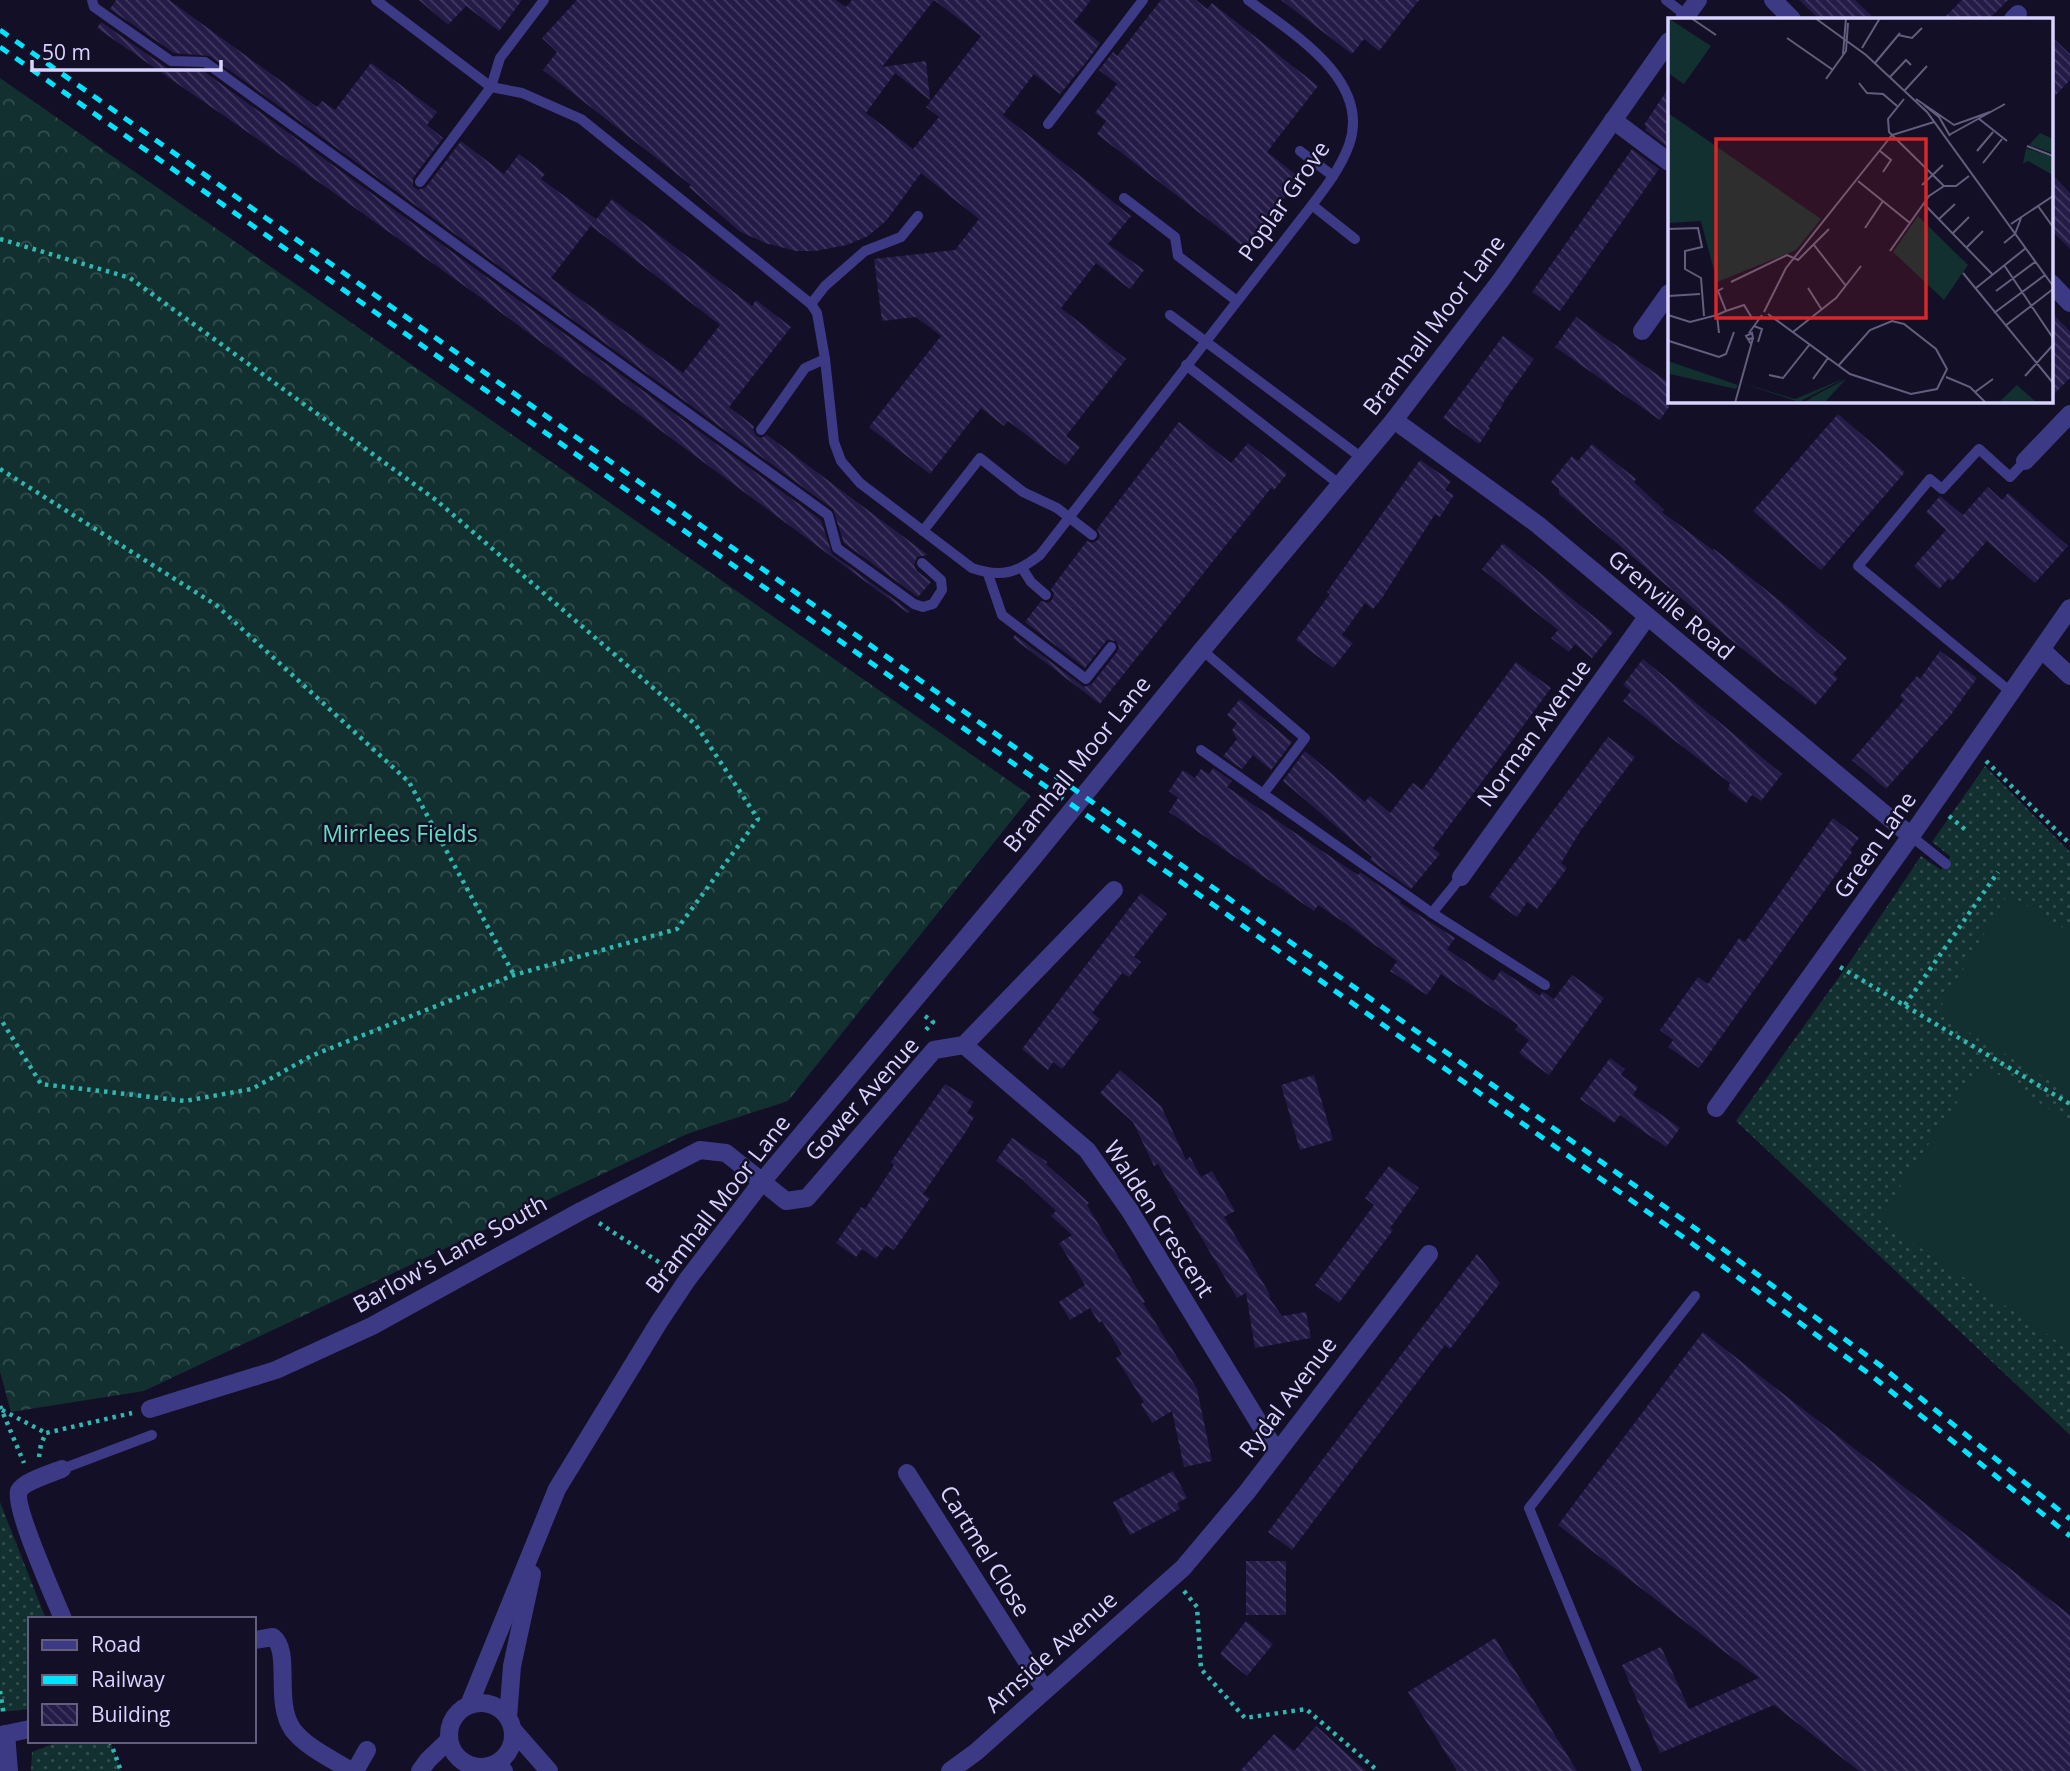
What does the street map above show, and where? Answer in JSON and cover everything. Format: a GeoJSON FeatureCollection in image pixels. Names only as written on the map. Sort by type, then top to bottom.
{"type":"FeatureCollection","features":[{"type":"Feature","properties":{"kind":"street"},"geometry":{"type":"LineString","coordinates":[[1686,18],[1698,0]]}},
{"type":"Feature","properties":{"kind":"street","name":"Bramhall Moor Lane"},"geometry":{"type":"LineString","coordinates":[[469,1705],[557,1489],[687,1280],[761,1183],[911,1006],[1394,420],[1501,280],[1668,42]]}},
{"type":"Feature","properties":{"kind":"street"},"geometry":{"type":"LineString","coordinates":[[1613,120],[1668,161]]}},
{"type":"Feature","properties":{"kind":"street"},"geometry":{"type":"LineString","coordinates":[[2052,285],[2070,303]]}},
{"type":"Feature","properties":{"kind":"street"},"geometry":{"type":"LineString","coordinates":[[1642,331],[1668,294]]}},
{"type":"Feature","properties":{"kind":"street"},"geometry":{"type":"LineString","coordinates":[[2025,461],[2070,414]]}},
{"type":"Feature","properties":{"kind":"street","name":"Grenville Road"},"geometry":{"type":"LineString","coordinates":[[1394,420],[1537,524],[1911,836]]}},
{"type":"Feature","properties":{"kind":"street","name":"Green Lane"},"geometry":{"type":"LineString","coordinates":[[1716,1108],[2070,608]]}},
{"type":"Feature","properties":{"kind":"street","name":"Norman Avenue"},"geometry":{"type":"LineString","coordinates":[[1461,877],[1647,617]]}},
{"type":"Feature","properties":{"kind":"street"},"geometry":{"type":"LineString","coordinates":[[2042,650],[2070,676]]}},
{"type":"Feature","properties":{"kind":"street"},"geometry":{"type":"LineString","coordinates":[[964,1045],[1114,890]]}},
{"type":"Feature","properties":{"kind":"street","name":"Gower Avenue"},"geometry":{"type":"LineString","coordinates":[[761,1183],[786,1201],[807,1198],[934,1050],[964,1045]]}},
{"type":"Feature","properties":{"kind":"street","name":"Walden Crescent"},"geometry":{"type":"LineString","coordinates":[[964,1045],[1087,1150],[1130,1211],[1276,1451]]}},
{"type":"Feature","properties":{"kind":"street","name":"Barlow's Lane South"},"geometry":{"type":"LineString","coordinates":[[150,1409],[276,1370],[372,1326],[581,1210],[700,1150],[726,1153],[761,1183]]}},
{"type":"Feature","properties":{"kind":"street","name":"Rydal Avenue"},"geometry":{"type":"LineString","coordinates":[[1178,1572],[1247,1492],[1429,1254]]}},
{"type":"Feature","properties":{"kind":"street"},"geometry":{"type":"LineString","coordinates":[[62,1469],[21,1488],[18,1500],[62,1617]]}},
{"type":"Feature","properties":{"kind":"street","name":"Cartmel Close"},"geometry":{"type":"LineString","coordinates":[[907,1473],[1045,1690]]}},
{"type":"Feature","properties":{"kind":"street","name":"Bramhall Moor Lane"},"geometry":{"type":"LineString","coordinates":[[510,1724],[512,1665],[541,1529]]}},
{"type":"Feature","properties":{"kind":"street","name":"Arnside Avenue"},"geometry":{"type":"LineString","coordinates":[[950,1771],[976,1752],[1178,1572]]}},
{"type":"Feature","properties":{"kind":"street"},"geometry":{"type":"LineString","coordinates":[[256,1640],[273,1637],[277,1639],[283,1653],[284,1712],[293,1729],[304,1741],[353,1771],[368,1750]]}},
{"type":"Feature","properties":{"kind":"street"},"geometry":{"type":"LineString","coordinates":[[510,1724],[512,1741],[497,1769],[460,1767],[450,1747],[449,1729],[453,1719],[469,1705],[482,1703],[502,1710],[510,1724],[549,1771]]}},
{"type":"Feature","properties":{"kind":"street"},"geometry":{"type":"LineString","coordinates":[[9,1771],[3,1735],[28,1729]]}},
{"type":"Feature","properties":{"kind":"street"},"geometry":{"type":"LineString","coordinates":[[420,1771],[449,1741]]}},
{"type":"Feature","properties":{"kind":"lane"},"geometry":{"type":"LineString","coordinates":[[92,0],[94,8],[171,61],[205,62],[828,515],[837,548],[914,604],[923,607],[933,604],[942,590],[941,580],[922,563]]}},
{"type":"Feature","properties":{"kind":"lane"},"geometry":{"type":"LineString","coordinates":[[376,0],[491,87],[522,93],[581,119],[811,304],[817,313],[834,442],[841,461],[860,483],[972,568],[988,574],[1022,568],[1031,582],[1046,595]]}},
{"type":"Feature","properties":{"kind":"lane"},"geometry":{"type":"LineString","coordinates":[[420,182],[491,87],[500,58],[544,0]]}},
{"type":"Feature","properties":{"kind":"lane"},"geometry":{"type":"LineString","coordinates":[[1048,124],[1143,0]]}},
{"type":"Feature","properties":{"kind":"lane","name":"Poplar Grove"},"geometry":{"type":"LineString","coordinates":[[1022,568],[1040,555],[1312,205],[1333,176],[1349,146],[1354,126],[1348,94],[1330,68],[1312,50],[1248,0]]}},
{"type":"Feature","properties":{"kind":"lane"},"geometry":{"type":"LineString","coordinates":[[1666,0],[1686,18]]}},
{"type":"Feature","properties":{"kind":"lane"},"geometry":{"type":"LineString","coordinates":[[1300,150],[1333,176]]}},
{"type":"Feature","properties":{"kind":"lane"},"geometry":{"type":"LineString","coordinates":[[1124,198],[1175,237],[1178,256],[1237,301]]}},
{"type":"Feature","properties":{"kind":"lane"},"geometry":{"type":"LineString","coordinates":[[1312,205],[1355,239]]}},
{"type":"Feature","properties":{"kind":"lane"},"geometry":{"type":"LineString","coordinates":[[811,304],[825,286],[865,251],[901,237],[918,216]]}},
{"type":"Feature","properties":{"kind":"lane"},"geometry":{"type":"LineString","coordinates":[[1170,315],[1362,458]]}},
{"type":"Feature","properties":{"kind":"lane"},"geometry":{"type":"LineString","coordinates":[[761,430],[805,368],[825,359]]}},
{"type":"Feature","properties":{"kind":"lane"},"geometry":{"type":"LineString","coordinates":[[1186,365],[1339,484]]}},
{"type":"Feature","properties":{"kind":"lane"},"geometry":{"type":"LineString","coordinates":[[2012,692],[1858,566],[1930,478],[1942,489],[1979,449],[2010,477],[2025,461]]}},
{"type":"Feature","properties":{"kind":"lane"},"geometry":{"type":"LineString","coordinates":[[923,531],[979,458],[1023,492],[1056,508],[1092,535]]}},
{"type":"Feature","properties":{"kind":"lane"},"geometry":{"type":"LineString","coordinates":[[988,574],[1002,615],[1086,679],[1111,647]]}},
{"type":"Feature","properties":{"kind":"lane"},"geometry":{"type":"LineString","coordinates":[[1202,650],[1305,738],[1264,794]]}},
{"type":"Feature","properties":{"kind":"lane"},"geometry":{"type":"LineString","coordinates":[[1201,750],[1432,913],[1545,985]]}},
{"type":"Feature","properties":{"kind":"lane"},"geometry":{"type":"LineString","coordinates":[[1911,836],[1946,864]]}},
{"type":"Feature","properties":{"kind":"lane"},"geometry":{"type":"LineString","coordinates":[[1432,913],[1461,877]]}},
{"type":"Feature","properties":{"kind":"lane"},"geometry":{"type":"LineString","coordinates":[[1637,1771],[1530,1508],[1695,1296]]}},
{"type":"Feature","properties":{"kind":"lane"},"geometry":{"type":"LineString","coordinates":[[62,1469],[152,1435]]}},
{"type":"Feature","properties":{"kind":"path"},"geometry":{"type":"LineString","coordinates":[[0,239],[131,278],[436,500],[696,726],[758,819],[677,929],[514,975],[311,1056],[252,1089],[185,1101],[41,1084],[0,1018]]}},
{"type":"Feature","properties":{"kind":"path"},"geometry":{"type":"LineString","coordinates":[[0,469],[216,605],[409,782],[514,975]]}},
{"type":"Feature","properties":{"kind":"path"},"geometry":{"type":"LineString","coordinates":[[1973,748],[2070,844]]}},
{"type":"Feature","properties":{"kind":"path"},"geometry":{"type":"LineString","coordinates":[[1905,1005],[1998,872]]}},
{"type":"Feature","properties":{"kind":"path"},"geometry":{"type":"LineString","coordinates":[[1824,958],[2070,1104]]}},
{"type":"Feature","properties":{"kind":"path"},"geometry":{"type":"LineString","coordinates":[[911,1006],[933,1022],[918,1039],[934,1050]]}},
{"type":"Feature","properties":{"kind":"path"},"geometry":{"type":"LineString","coordinates":[[581,1210],[687,1280]]}},
{"type":"Feature","properties":{"kind":"path"},"geometry":{"type":"LineString","coordinates":[[1,1408],[46,1433],[150,1409]]}},
{"type":"Feature","properties":{"kind":"path"},"geometry":{"type":"LineString","coordinates":[[1,1408],[38,1479]]}},
{"type":"Feature","properties":{"kind":"path"},"geometry":{"type":"LineString","coordinates":[[38,1479],[41,1444],[46,1433]]}},
{"type":"Feature","properties":{"kind":"path"},"geometry":{"type":"LineString","coordinates":[[1178,1572],[1197,1607],[1201,1669],[1245,1718],[1306,1709],[1378,1771]]}},
{"type":"Feature","properties":{"kind":"path"},"geometry":{"type":"LineString","coordinates":[[111,1743],[121,1771]]}},
{"type":"Feature","properties":{"kind":"green space","name":"Mirrlees Fields"},"geometry":{"type":"Polygon","coordinates":[[[0,78],[1031,796],[788,1101],[687,1134],[144,1391],[11,1412],[0,1372],[0,78]]]}},
{"type":"Feature","properties":{"kind":"green space"},"geometry":{"type":"Polygon","coordinates":[[[1985,766],[2070,852],[2070,1435],[1736,1121],[1849,963],[1921,856],[1941,870],[1951,857],[1932,842],[1985,766]]]}},
{"type":"Feature","properties":{"kind":"green space"},"geometry":{"type":"Polygon","coordinates":[[[2008,894],[2070,932],[2070,1093],[1937,1013],[2008,894]]]}},
{"type":"Feature","properties":{"kind":"green space"},"geometry":{"type":"Polygon","coordinates":[[[1983,1064],[2070,1124],[2070,1350],[1878,1219],[1983,1064]]]}},
{"type":"Feature","properties":{"kind":"green space"},"geometry":{"type":"Polygon","coordinates":[[[0,1502],[45,1617],[28,1617],[28,1709],[0,1712],[0,1502]]]}},
{"type":"Feature","properties":{"kind":"green space"},"geometry":{"type":"Polygon","coordinates":[[[55,1743],[111,1743],[121,1771],[31,1771],[32,1752],[55,1743]]]}},
{"type":"Feature","properties":{"kind":"building"},"geometry":{"type":"Polygon","coordinates":[[[116,0],[169,0],[317,107],[322,101],[335,110],[371,63],[437,112],[427,125],[443,138],[413,178],[413,186],[418,190],[426,187],[461,141],[504,174],[519,154],[545,174],[541,179],[596,219],[551,278],[683,373],[720,325],[591,226],[612,199],[752,306],[756,300],[791,327],[729,407],[754,426],[756,436],[761,438],[767,435],[928,555],[917,557],[914,565],[917,571],[931,582],[918,597],[844,543],[833,509],[210,56],[174,53],[110,9],[116,0]]]}},
{"type":"Feature","properties":{"kind":"building"},"geometry":{"type":"Polygon","coordinates":[[[419,0],[522,0],[499,31],[466,6],[448,25],[419,0]]]}},
{"type":"Feature","properties":{"kind":"building"},"geometry":{"type":"Polygon","coordinates":[[[577,0],[836,0],[846,7],[852,0],[934,0],[1091,0],[1074,22],[1100,43],[1087,61],[1060,94],[1034,74],[1003,115],[1131,216],[1108,244],[1144,270],[1130,289],[1096,263],[1061,308],[1126,359],[1066,436],[1080,447],[1066,465],[1008,421],[1004,426],[981,408],[930,474],[869,427],[941,336],[916,317],[882,321],[874,259],[955,250],[979,219],[921,173],[886,221],[868,236],[847,245],[815,251],[796,251],[765,243],[739,231],[689,187],[691,185],[543,70],[557,52],[542,38],[577,0]],[[934,0],[882,67],[926,61],[930,100],[895,73],[866,113],[913,149],[939,117],[926,107],[981,36],[934,0]]]}},
{"type":"Feature","properties":{"kind":"building"},"geometry":{"type":"Polygon","coordinates":[[[1161,0],[1196,0],[1207,9],[1212,3],[1318,86],[1267,152],[1300,178],[1245,248],[1097,134],[1106,121],[1095,113],[1117,84],[1099,70],[1113,52],[1117,56],[1161,0]]]}},
{"type":"Feature","properties":{"kind":"building"},"geometry":{"type":"Polygon","coordinates":[[[1281,0],[1419,0],[1379,51],[1364,39],[1352,54],[1281,0]]]}},
{"type":"Feature","properties":{"kind":"building"},"geometry":{"type":"Polygon","coordinates":[[[1799,0],[1855,0],[1874,18],[1818,18],[1799,0]]]}},
{"type":"Feature","properties":{"kind":"building"},"geometry":{"type":"Polygon","coordinates":[[[1962,0],[2008,0],[1990,18],[1944,18],[1962,0]]]}},
{"type":"Feature","properties":{"kind":"building"},"geometry":{"type":"Polygon","coordinates":[[[101,22],[167,68],[202,70],[821,520],[832,554],[910,611],[908,613],[480,297],[97,28],[101,22]]]}},
{"type":"Feature","properties":{"kind":"building"},"geometry":{"type":"Polygon","coordinates":[[[2052,37],[2070,54],[2070,80],[2052,99],[2052,37]]]}},
{"type":"Feature","properties":{"kind":"building"},"geometry":{"type":"Polygon","coordinates":[[[1668,89],[1668,147],[1645,130],[1647,127],[1644,125],[1668,89]]]}},
{"type":"Feature","properties":{"kind":"building"},"geometry":{"type":"Polygon","coordinates":[[[1632,149],[1659,169],[1560,311],[1532,292],[1632,149]]]}},
{"type":"Feature","properties":{"kind":"building"},"geometry":{"type":"Polygon","coordinates":[[[2052,174],[2070,193],[2070,249],[2052,231],[2052,174]]]}},
{"type":"Feature","properties":{"kind":"building"},"geometry":{"type":"Polygon","coordinates":[[[2052,313],[2070,331],[2070,378],[2052,396],[2052,313]]]}},
{"type":"Feature","properties":{"kind":"building"},"geometry":{"type":"Polygon","coordinates":[[[1576,317],[1668,382],[1669,407],[1660,420],[1555,347],[1576,317]]]}},
{"type":"Feature","properties":{"kind":"building"},"geometry":{"type":"Polygon","coordinates":[[[1503,336],[1534,359],[1502,404],[1479,444],[1443,418],[1503,336]]]}},
{"type":"Feature","properties":{"kind":"building"},"geometry":{"type":"Polygon","coordinates":[[[1838,414],[1905,472],[1821,570],[1753,511],[1838,414]]]}},
{"type":"Feature","properties":{"kind":"building"},"geometry":{"type":"Polygon","coordinates":[[[1179,422],[1231,463],[1248,443],[1287,474],[1274,490],[1271,488],[1100,704],[1013,638],[1015,635],[1084,687],[1092,684],[1117,652],[1119,647],[1116,641],[1107,640],[1085,668],[1025,622],[1041,601],[1048,603],[1052,600],[1054,593],[1051,589],[1087,541],[1092,543],[1098,540],[1100,535],[1097,529],[1179,422]]]}},
{"type":"Feature","properties":{"kind":"building"},"geometry":{"type":"Polygon","coordinates":[[[1592,444],[1636,479],[1634,482],[1664,510],[1662,512],[1789,608],[1847,658],[1833,674],[1838,678],[1815,705],[1727,637],[1559,494],[1559,489],[1551,482],[1572,456],[1578,461],[1592,444]]]}},
{"type":"Feature","properties":{"kind":"building"},"geometry":{"type":"Polygon","coordinates":[[[1420,460],[1451,481],[1445,490],[1454,495],[1440,517],[1435,514],[1382,598],[1373,609],[1365,603],[1342,635],[1353,643],[1333,668],[1296,640],[1420,460]]]}},
{"type":"Feature","properties":{"kind":"building"},"geometry":{"type":"Polygon","coordinates":[[[1988,487],[2002,500],[2008,493],[2068,546],[2035,583],[1987,541],[1952,581],[1949,578],[1939,589],[1914,566],[1946,530],[1926,512],[1940,496],[1963,515],[1988,487]]]}},
{"type":"Feature","properties":{"kind":"building"},"geometry":{"type":"Polygon","coordinates":[[[1503,543],[1613,632],[1592,658],[1575,644],[1569,652],[1551,638],[1558,630],[1482,569],[1503,543]]]}},
{"type":"Feature","properties":{"kind":"building"},"geometry":{"type":"Polygon","coordinates":[[[1940,651],[1977,678],[1950,716],[1886,789],[1852,760],[1904,700],[1900,696],[1917,676],[1920,679],[1940,651]]]}},
{"type":"Feature","properties":{"kind":"building"},"geometry":{"type":"Polygon","coordinates":[[[1643,659],[1782,774],[1761,801],[1752,795],[1746,803],[1728,790],[1730,783],[1623,701],[1631,691],[1623,685],[1643,659]]]}},
{"type":"Feature","properties":{"kind":"building"},"geometry":{"type":"Polygon","coordinates":[[[1516,662],[1551,688],[1433,848],[1440,854],[1411,889],[1370,860],[1372,857],[1283,781],[1305,751],[1365,802],[1370,796],[1390,813],[1413,783],[1422,790],[1516,662]]]}},
{"type":"Feature","properties":{"kind":"building"},"geometry":{"type":"Polygon","coordinates":[[[1240,699],[1292,742],[1271,770],[1253,755],[1242,769],[1223,756],[1237,739],[1232,730],[1237,723],[1227,715],[1240,699]]]}},
{"type":"Feature","properties":{"kind":"building"},"geometry":{"type":"Polygon","coordinates":[[[1608,737],[1635,757],[1581,830],[1561,863],[1567,868],[1537,909],[1527,902],[1517,917],[1489,897],[1608,737]]]}},
{"type":"Feature","properties":{"kind":"building"},"geometry":{"type":"Polygon","coordinates":[[[1213,768],[1232,781],[1227,787],[1358,875],[1360,872],[1401,901],[1400,903],[1455,938],[1447,949],[1494,981],[1501,970],[1540,996],[1542,992],[1554,999],[1572,975],[1604,998],[1549,1075],[1519,1053],[1529,1040],[1515,1030],[1518,1025],[1441,974],[1427,995],[1390,971],[1397,961],[1345,923],[1318,905],[1314,911],[1169,812],[1178,798],[1169,791],[1183,770],[1195,778],[1201,769],[1209,774],[1213,768]]]}},
{"type":"Feature","properties":{"kind":"building"},"geometry":{"type":"Polygon","coordinates":[[[1833,818],[1859,838],[1850,850],[1852,852],[1699,1068],[1668,1047],[1673,1040],[1660,1030],[1698,977],[1708,984],[1739,938],[1745,942],[1833,818]]]}},
{"type":"Feature","properties":{"kind":"building"},"geometry":{"type":"Polygon","coordinates":[[[1141,893],[1167,914],[1134,957],[1141,962],[1129,977],[1122,973],[1092,1013],[1100,1019],[1072,1056],[1062,1069],[1053,1062],[1048,1070],[1022,1049],[1141,893]]]}},
{"type":"Feature","properties":{"kind":"building"},"geometry":{"type":"Polygon","coordinates":[[[1610,1058],[1625,1069],[1621,1075],[1638,1087],[1633,1095],[1680,1128],[1666,1147],[1620,1115],[1614,1123],[1580,1099],[1610,1058]]]}},
{"type":"Feature","properties":{"kind":"building"},"geometry":{"type":"Polygon","coordinates":[[[1120,1070],[1161,1106],[1186,1160],[1190,1157],[1201,1177],[1212,1171],[1235,1211],[1224,1217],[1270,1299],[1282,1316],[1306,1312],[1311,1338],[1255,1348],[1246,1293],[1237,1298],[1158,1164],[1154,1166],[1133,1122],[1100,1093],[1120,1070]]]}},
{"type":"Feature","properties":{"kind":"building"},"geometry":{"type":"Polygon","coordinates":[[[1314,1075],[1333,1140],[1300,1150],[1281,1085],[1314,1075]]]}},
{"type":"Feature","properties":{"kind":"building"},"geometry":{"type":"Polygon","coordinates":[[[945,1084],[974,1102],[967,1113],[974,1117],[923,1194],[930,1198],[894,1250],[886,1245],[876,1259],[862,1249],[856,1257],[836,1243],[861,1207],[865,1209],[894,1165],[891,1162],[945,1084]]]}},
{"type":"Feature","properties":{"kind":"building"},"geometry":{"type":"Polygon","coordinates":[[[1012,1138],[1047,1162],[1046,1164],[1089,1203],[1087,1205],[1145,1302],[1143,1303],[1197,1389],[1212,1461],[1184,1467],[1172,1411],[1152,1423],[1141,1404],[1144,1402],[1116,1358],[1122,1354],[1102,1321],[1099,1323],[1090,1308],[1070,1320],[1059,1302],[1085,1285],[1059,1243],[1072,1235],[1051,1216],[1056,1211],[1023,1180],[996,1161],[1012,1138]]]}},
{"type":"Feature","properties":{"kind":"building"},"geometry":{"type":"Polygon","coordinates":[[[1389,1166],[1419,1188],[1390,1228],[1393,1230],[1339,1303],[1315,1285],[1374,1205],[1365,1198],[1389,1166]]]}},
{"type":"Feature","properties":{"kind":"building"},"geometry":{"type":"Polygon","coordinates":[[[1477,1254],[1500,1283],[1450,1349],[1445,1345],[1292,1550],[1268,1532],[1477,1254]]]}},
{"type":"Feature","properties":{"kind":"building"},"geometry":{"type":"Polygon","coordinates":[[[1703,1332],[2070,1615],[2070,1771],[1859,1771],[1774,1705],[1660,1753],[1622,1665],[1661,1647],[1689,1709],[1759,1678],[1558,1525],[1703,1332]]]}},
{"type":"Feature","properties":{"kind":"building"},"geometry":{"type":"Polygon","coordinates":[[[1173,1471],[1187,1498],[1177,1503],[1180,1509],[1130,1535],[1113,1502],[1173,1471]]]}},
{"type":"Feature","properties":{"kind":"building"},"geometry":{"type":"Polygon","coordinates":[[[1246,1561],[1286,1561],[1286,1615],[1246,1615],[1246,1561]]]}},
{"type":"Feature","properties":{"kind":"building"},"geometry":{"type":"Polygon","coordinates":[[[1246,1621],[1273,1644],[1247,1676],[1220,1654],[1246,1621]]]}},
{"type":"Feature","properties":{"kind":"building"},"geometry":{"type":"Polygon","coordinates":[[[1495,1638],[1577,1771],[1457,1771],[1408,1692],[1495,1638]]]}},
{"type":"Feature","properties":{"kind":"building"},"geometry":{"type":"Polygon","coordinates":[[[1316,1726],[1366,1771],[1240,1771],[1274,1734],[1294,1751],[1316,1726]]]}},
{"type":"Feature","properties":{"kind":"railway"},"geometry":{"type":"LineString","coordinates":[[0,30],[1692,1226],[1881,1366],[2070,1519]]}},
{"type":"Feature","properties":{"kind":"railway"},"geometry":{"type":"LineString","coordinates":[[0,47],[1683,1237],[1872,1376],[2070,1536]]}}]}
